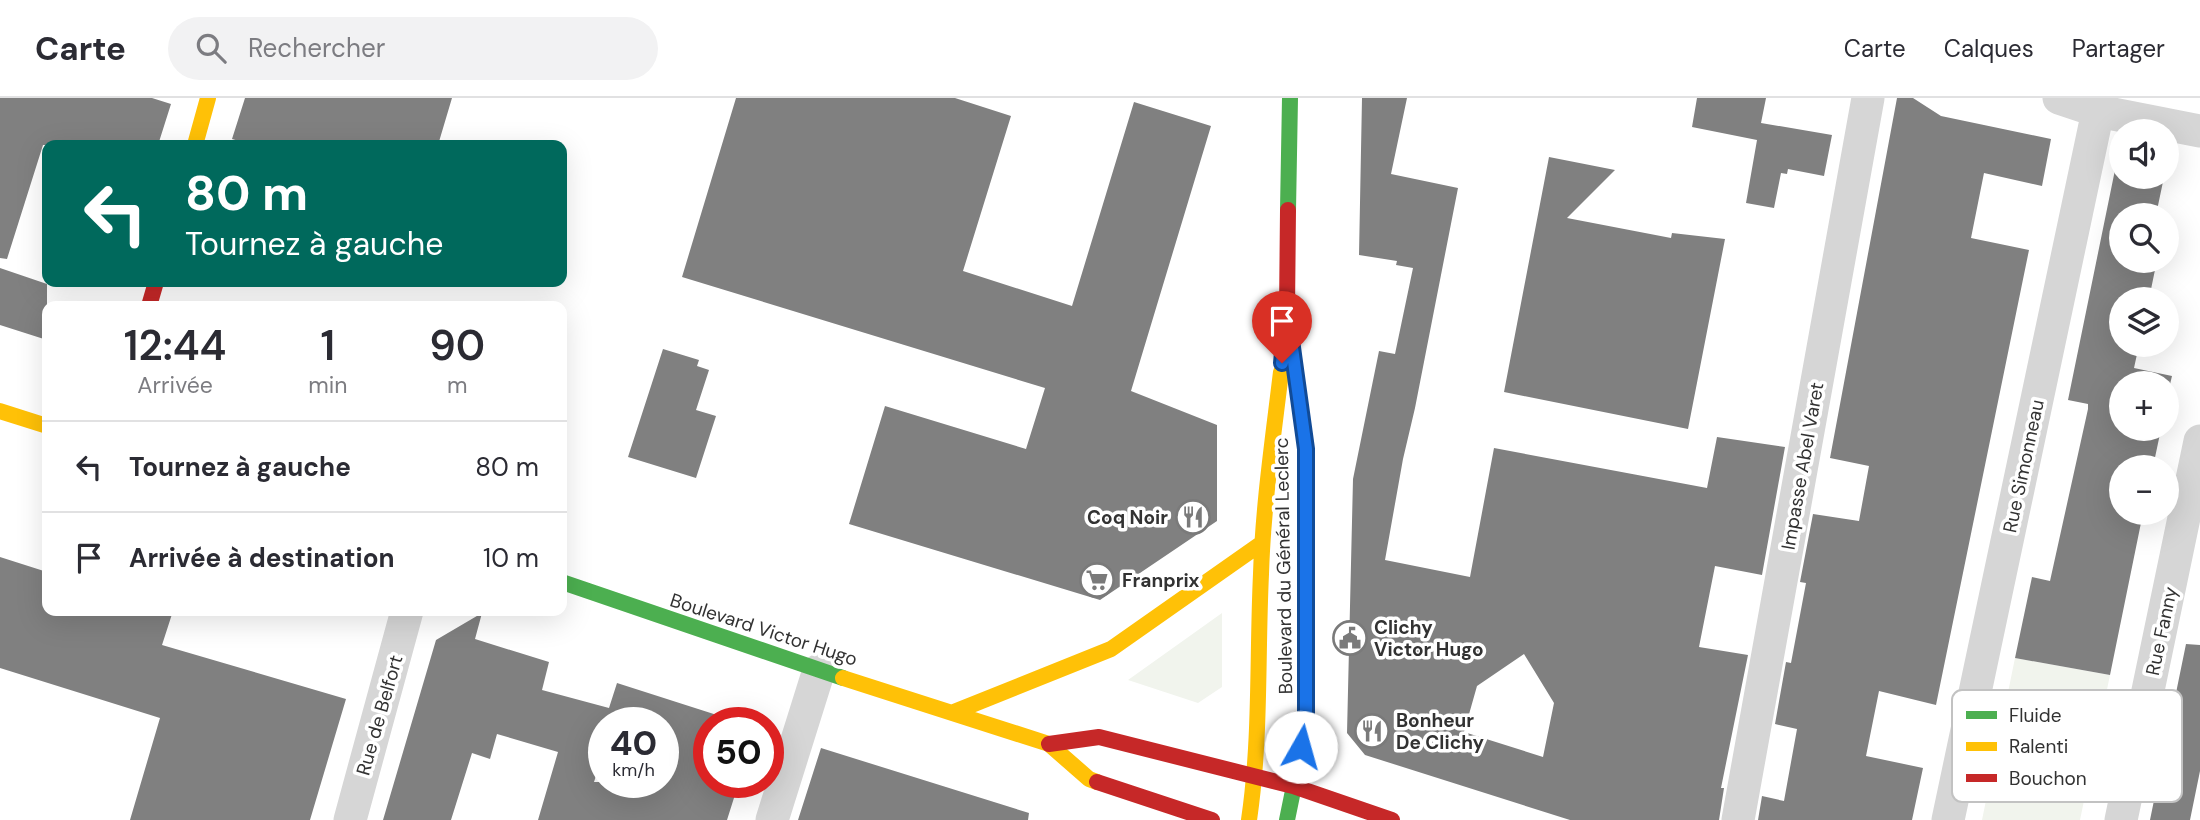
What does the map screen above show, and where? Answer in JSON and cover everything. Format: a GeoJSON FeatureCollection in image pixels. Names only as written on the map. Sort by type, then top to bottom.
{"type":"FeatureCollection","features":[{"type":"Feature","properties":{"kind":"main road"},"geometry":{"type":"LineString","coordinates":[[196,140],[208,98]]}},
{"type":"Feature","properties":{"kind":"main road","name":"Boulevard du Général Leclerc"},"geometry":{"type":"LineString","coordinates":[[1249,820],[1257,777],[1261,720],[1262,543],[1287,311],[1290,98]]}},
{"type":"Feature","properties":{"kind":"main road","name":"Boulevard du Général Leclerc"},"geometry":{"type":"LineString","coordinates":[[1287,311],[1306,449],[1306,727],[1287,820]]}},
{"type":"Feature","properties":{"kind":"main road"},"geometry":{"type":"LineString","coordinates":[[0,411],[42,424]]}},
{"type":"Feature","properties":{"kind":"main road"},"geometry":{"type":"LineString","coordinates":[[954,712],[1111,649],[1262,543]]}},
{"type":"Feature","properties":{"kind":"main road","name":"Boulevard Victor Hugo"},"geometry":{"type":"LineString","coordinates":[[567,584],[819,670],[1049,744],[1089,779],[1212,820]]}},
{"type":"Feature","properties":{"kind":"main road","name":"Boulevard Victor Hugo"},"geometry":{"type":"LineString","coordinates":[[1049,744],[1098,737],[1293,786],[1392,820]]}},
{"type":"Feature","properties":{"kind":"street"},"geometry":{"type":"LineString","coordinates":[[2059,98],[2098,111],[2200,131]]}},
{"type":"Feature","properties":{"kind":"street","name":"Impasse Abel Varet"},"geometry":{"type":"LineString","coordinates":[[1738,820],[1867,105]]}},
{"type":"Feature","properties":{"kind":"street","name":"Rue Simonneau"},"geometry":{"type":"LineString","coordinates":[[1976,690],[2098,111]]}},
{"type":"Feature","properties":{"kind":"street","name":"Rue Fanny"},"geometry":{"type":"LineString","coordinates":[[2148,690],[2200,441]]}},
{"type":"Feature","properties":{"kind":"street","name":"Rue de Belfort"},"geometry":{"type":"LineString","coordinates":[[350,820],[406,616]]}},
{"type":"Feature","properties":{"kind":"street"},"geometry":{"type":"LineString","coordinates":[[772,820],[819,670]]}},
{"type":"Feature","properties":{"kind":"street","name":"Rue Simonneau"},"geometry":{"type":"LineString","coordinates":[[1948,820],[1952,801]]}},
{"type":"Feature","properties":{"kind":"street","name":"Rue Fanny"},"geometry":{"type":"LineString","coordinates":[[2121,820],[2125,802]]}},
{"type":"Feature","properties":{"kind":"shaded area"},"geometry":{"type":"Polygon","coordinates":[[[1222,613],[1222,687],[1198,703],[1128,680],[1222,613]]]}},
{"type":"Feature","properties":{"kind":"shaded area"},"geometry":{"type":"Polygon","coordinates":[[[2015,658],[2110,675],[2107,690],[2008,690],[2015,658]]]}},
{"type":"Feature","properties":{"kind":"shaded area"},"geometry":{"type":"Polygon","coordinates":[[[1986,802],[2084,802],[2080,820],[1982,820],[1986,802]]]}},
{"type":"Feature","properties":{"kind":"building"},"geometry":{"type":"Polygon","coordinates":[[[0,98],[152,98],[171,104],[160,140],[42,140],[42,148],[7,259],[0,258],[0,98]]]}},
{"type":"Feature","properties":{"kind":"building"},"geometry":{"type":"Polygon","coordinates":[[[245,98],[452,98],[439,140],[232,139],[245,98]]]}},
{"type":"Feature","properties":{"kind":"building"},"geometry":{"type":"Polygon","coordinates":[[[736,98],[955,98],[1011,116],[963,271],[1072,306],[1134,102],[1211,126],[1131,391],[1217,425],[1217,521],[1100,600],[849,524],[885,406],[1026,449],[1045,388],[682,277],[736,98]]]}},
{"type":"Feature","properties":{"kind":"building"},"geometry":{"type":"Polygon","coordinates":[[[1362,98],[1407,98],[1391,174],[1458,188],[1385,560],[1470,577],[1494,448],[1707,488],[1717,437],[1785,447],[1762,575],[1715,566],[1699,647],[1748,655],[1721,788],[1724,788],[1719,820],[1570,820],[1365,755],[1347,733],[1353,479],[1379,351],[1395,354],[1413,268],[1396,265],[1397,261],[1359,255],[1362,98]],[[1524,654],[1477,686],[1464,732],[1543,757],[1554,703],[1524,654]]]}},
{"type":"Feature","properties":{"kind":"building"},"geometry":{"type":"Polygon","coordinates":[[[1697,98],[1766,98],[1761,123],[1832,135],[1824,176],[1788,169],[1787,174],[1781,173],[1774,208],[1746,203],[1757,140],[1692,127],[1697,98]]]}},
{"type":"Feature","properties":{"kind":"building"},"geometry":{"type":"Polygon","coordinates":[[[1897,98],[1913,98],[1941,116],[2051,139],[2042,186],[1984,173],[1971,238],[2029,250],[1936,705],[1879,691],[1866,756],[1923,768],[1912,820],[1758,820],[1762,796],[1784,801],[1797,729],[1775,724],[1786,662],[1791,663],[1806,583],[1800,582],[1813,514],[1859,521],[1869,466],[1830,458],[1897,98]]]}},
{"type":"Feature","properties":{"kind":"building"},"geometry":{"type":"Polygon","coordinates":[[[1549,157],[1615,170],[1567,218],[1671,238],[1672,233],[1725,239],[1688,429],[1504,392],[1549,157]]]}},
{"type":"Feature","properties":{"kind":"building"},"geometry":{"type":"Polygon","coordinates":[[[2111,189],[2161,189],[2159,203],[2109,203],[2109,273],[2154,273],[2151,287],[2109,287],[2109,357],[2136,357],[2134,368],[2148,371],[2109,371],[2109,441],[2158,441],[2156,455],[2109,455],[2109,525],[2141,525],[2110,675],[2015,658],[2032,577],[2050,581],[2088,409],[2088,404],[2068,400],[2111,189]]]}},
{"type":"Feature","properties":{"kind":"building"},"geometry":{"type":"Polygon","coordinates":[[[0,268],[42,282],[42,287],[47,287],[47,301],[42,301],[42,338],[0,325],[0,268]]]}},
{"type":"Feature","properties":{"kind":"building"},"geometry":{"type":"Polygon","coordinates":[[[663,349],[699,360],[697,366],[709,370],[696,410],[716,416],[696,478],[628,457],[663,349]]]}},
{"type":"Feature","properties":{"kind":"building"},"geometry":{"type":"Polygon","coordinates":[[[0,557],[42,570],[42,616],[171,616],[162,645],[346,699],[310,820],[130,820],[160,718],[0,668],[0,557]]]}},
{"type":"Feature","properties":{"kind":"building"},"geometry":{"type":"Polygon","coordinates":[[[477,616],[481,616],[475,639],[549,662],[542,690],[605,707],[588,707],[588,798],[679,798],[679,707],[609,707],[617,683],[693,707],[693,798],[734,798],[727,820],[538,820],[558,752],[497,734],[490,759],[472,753],[451,820],[383,820],[436,640],[477,616]]]}},
{"type":"Feature","properties":{"kind":"building"},"geometry":{"type":"Polygon","coordinates":[[[2186,644],[2200,645],[2200,771],[2190,820],[2150,820],[2154,802],[2182,802],[2182,690],[2177,690],[2186,644]]]}},
{"type":"Feature","properties":{"kind":"building"},"geometry":{"type":"Polygon","coordinates":[[[821,748],[1029,813],[1028,820],[798,820],[821,748]]]}},
{"type":"Feature","properties":{"kind":"traffic: fast"},"geometry":{"type":"LineString","coordinates":[[1288,210],[1290,98]]}},
{"type":"Feature","properties":{"kind":"traffic: fast"},"geometry":{"type":"LineString","coordinates":[[1287,820],[1306,727],[1306,504]]}},
{"type":"Feature","properties":{"kind":"traffic: fast"},"geometry":{"type":"LineString","coordinates":[[567,584],[843,678]]}},
{"type":"Feature","properties":{"kind":"traffic: slow"},"geometry":{"type":"LineString","coordinates":[[196,140],[208,98]]}},
{"type":"Feature","properties":{"kind":"traffic: slow"},"geometry":{"type":"LineString","coordinates":[[1249,820],[1257,728],[1264,523],[1281,372]]}},
{"type":"Feature","properties":{"kind":"traffic: slow"},"geometry":{"type":"LineString","coordinates":[[0,411],[42,424]]}},
{"type":"Feature","properties":{"kind":"traffic: slow"},"geometry":{"type":"LineString","coordinates":[[954,712],[1111,649],[1262,543]]}},
{"type":"Feature","properties":{"kind":"traffic: slow"},"geometry":{"type":"LineString","coordinates":[[843,678],[1049,744],[1089,779],[1097,782]]}},
{"type":"Feature","properties":{"kind":"traffic: jam"},"geometry":{"type":"LineString","coordinates":[[1288,210],[1287,311],[1306,449],[1306,504]]}},
{"type":"Feature","properties":{"kind":"traffic: jam"},"geometry":{"type":"LineString","coordinates":[[150,301],[155,287]]}},
{"type":"Feature","properties":{"kind":"traffic: jam"},"geometry":{"type":"LineString","coordinates":[[1049,744],[1099,737],[1293,786],[1392,820]]}},
{"type":"Feature","properties":{"kind":"traffic: jam"},"geometry":{"type":"LineString","coordinates":[[1097,782],[1212,820]]}},
{"type":"Feature","properties":{"kind":"place","name":"Coq Noir"},"geometry":{"type":"Point","coordinates":[1193,517]}},
{"type":"Feature","properties":{"kind":"place","name":"Franprix"},"geometry":{"type":"Point","coordinates":[1097,580]}},
{"type":"Feature","properties":{"kind":"place","name":"Clichy Victor Hugo"},"geometry":{"type":"Point","coordinates":[1350,638]}},
{"type":"Feature","properties":{"kind":"place","name":"Bonheur De Clichy"},"geometry":{"type":"Point","coordinates":[1372,731]}},
{"type":"Feature","properties":{"kind":"route"},"geometry":{"type":"LineString","coordinates":[[1282,363],[1287,311],[1306,449],[1306,727],[1301,747]]}}]}
